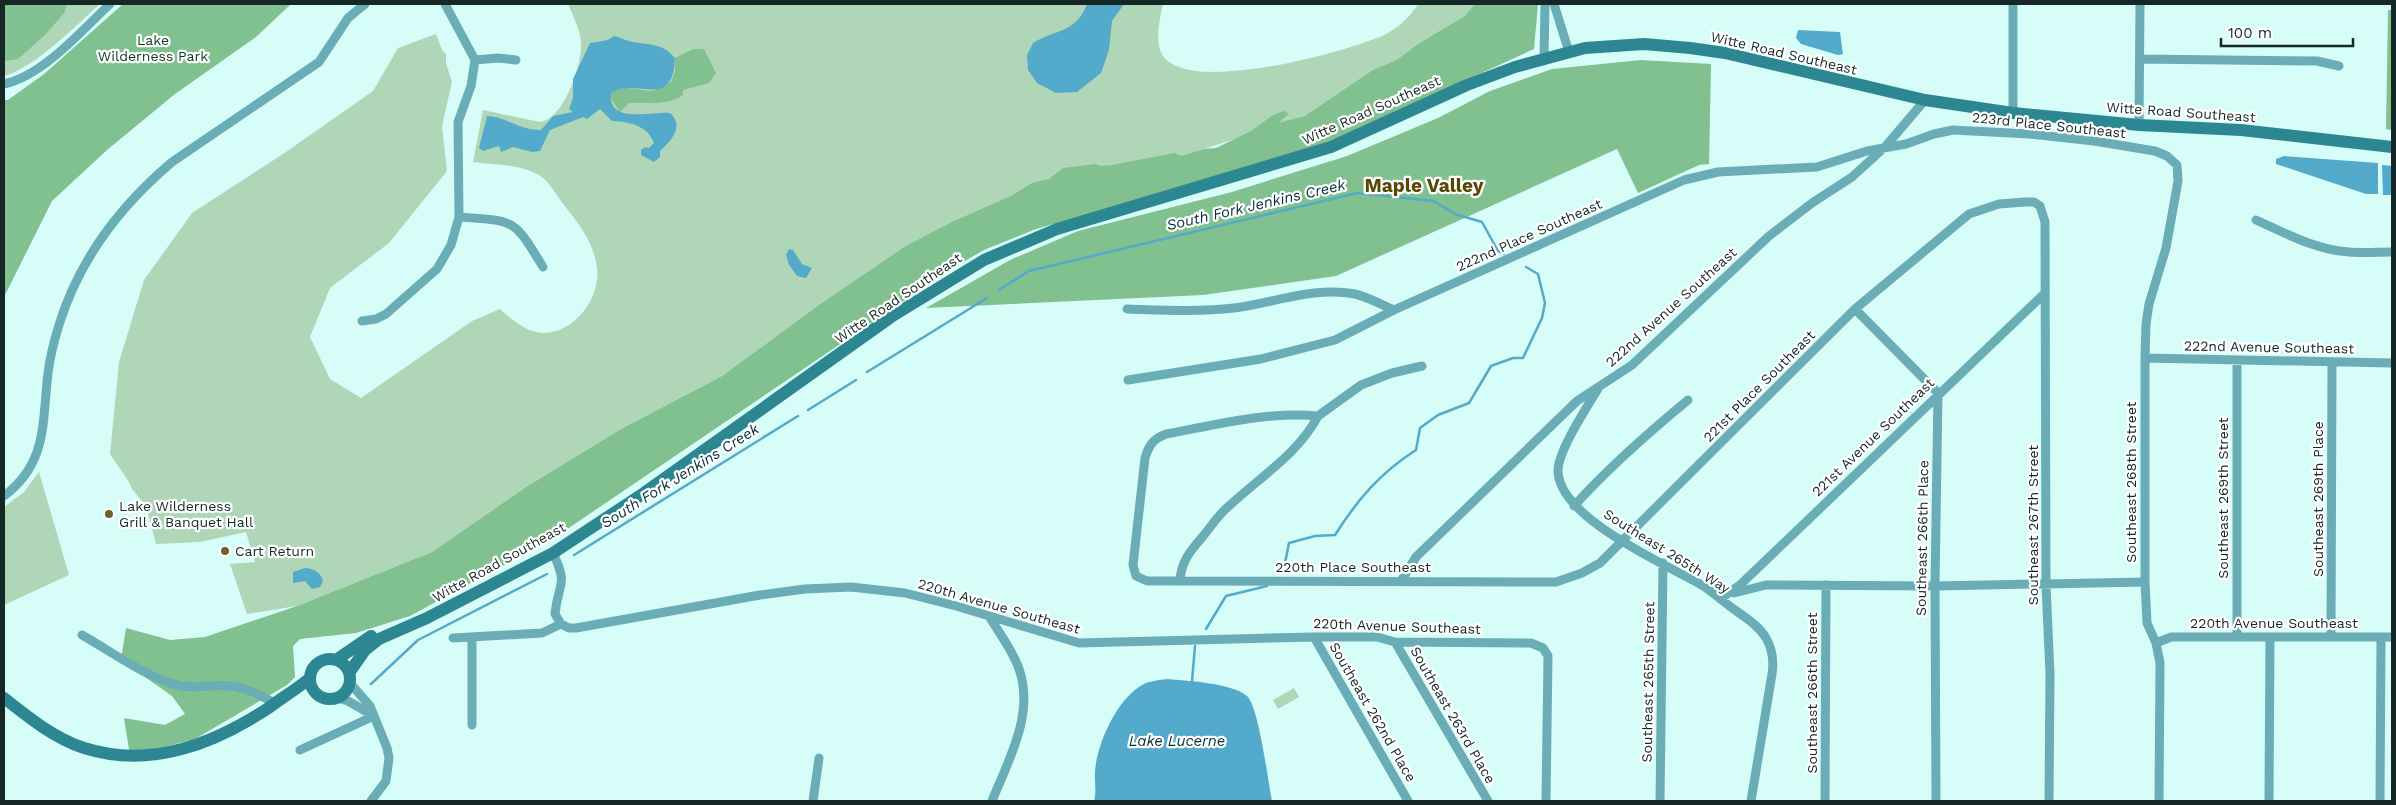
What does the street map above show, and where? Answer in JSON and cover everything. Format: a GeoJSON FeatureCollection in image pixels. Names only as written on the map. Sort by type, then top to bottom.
{"type":"FeatureCollection","features":[{"type":"Feature","properties":{"kind":"street"},"geometry":{"type":"LineString","coordinates":[[4,84],[34,70],[54,56],[110,4]]}},
{"type":"Feature","properties":{"kind":"street"},"geometry":{"type":"LineString","coordinates":[[4,496],[16,487],[35,460],[45,418],[51,352],[59,325],[79,274],[104,233],[131,200],[172,162],[319,62],[348,18],[365,4]]}},
{"type":"Feature","properties":{"kind":"street"},"geometry":{"type":"LineString","coordinates":[[362,321],[376,319],[386,314],[437,269],[452,245],[459,217],[458,122],[471,86],[475,60],[446,4]]}},
{"type":"Feature","properties":{"kind":"street"},"geometry":{"type":"LineString","coordinates":[[1544,59],[1545,4]]}},
{"type":"Feature","properties":{"kind":"street"},"geometry":{"type":"LineString","coordinates":[[1554,4],[1569,52]]}},
{"type":"Feature","properties":{"kind":"street"},"geometry":{"type":"LineString","coordinates":[[2013,4],[2013,113]]}},
{"type":"Feature","properties":{"kind":"street"},"geometry":{"type":"LineString","coordinates":[[2139,125],[2140,4]]}},
{"type":"Feature","properties":{"kind":"street","name":"Witte Road Southeast"},"geometry":{"type":"LineString","coordinates":[[278,701],[315,693],[325,698],[337,698],[344,693],[349,678],[365,650],[378,639],[427,618],[553,553],[644,493],[892,317],[959,273],[984,260],[1057,229],[1331,147],[1467,84],[1569,52],[1611,45],[1652,44],[1690,48],[1725,53],[1925,100],[2013,113],[2139,125],[2241,130],[2392,147]]}},
{"type":"Feature","properties":{"kind":"street"},"geometry":{"type":"LineString","coordinates":[[475,60],[498,58],[516,60]]}},
{"type":"Feature","properties":{"kind":"street"},"geometry":{"type":"LineString","coordinates":[[2140,59],[2317,61],[2339,66]]}},
{"type":"Feature","properties":{"kind":"street"},"geometry":{"type":"LineString","coordinates":[[1885,147],[1925,100]]}},
{"type":"Feature","properties":{"kind":"street","name":"223rd Place Southeast"},"geometry":{"type":"LineString","coordinates":[[1885,147],[1954,130],[2029,134],[2094,141],[2155,151],[2167,156],[2177,166]]}},
{"type":"Feature","properties":{"kind":"street","name":"222nd Place Southeast"},"geometry":{"type":"LineString","coordinates":[[1128,380],[1296,352],[1335,340],[1394,310],[1684,180],[1718,172],[1817,167],[1885,147]]}},
{"type":"Feature","properties":{"kind":"street","name":"222nd Avenue Southeast"},"geometry":{"type":"LineString","coordinates":[[1401,581],[1416,557],[1576,401],[1632,365],[1769,236],[1812,203],[1852,177],[1885,147]]}},
{"type":"Feature","properties":{"kind":"street","name":"Southeast 268th Street"},"geometry":{"type":"LineString","coordinates":[[2159,801],[2160,673],[2156,642],[2147,623],[2145,582],[2145,358],[2148,311],[2166,248],[2178,181],[2177,166]]}},
{"type":"Feature","properties":{"kind":"street","name":"Southeast 267th Street"},"geometry":{"type":"LineString","coordinates":[[1969,214],[1999,204],[2034,202],[2044,212],[2046,585],[2050,674],[2049,801]]}},
{"type":"Feature","properties":{"kind":"street","name":"221st Place Southeast"},"geometry":{"type":"LineString","coordinates":[[1570,578],[1592,569],[1855,309],[1969,214]]}},
{"type":"Feature","properties":{"kind":"street"},"geometry":{"type":"LineString","coordinates":[[459,217],[498,220],[513,224],[523,235],[543,267]]}},
{"type":"Feature","properties":{"kind":"street"},"geometry":{"type":"LineString","coordinates":[[2256,220],[2324,247],[2347,252],[2392,252]]}},
{"type":"Feature","properties":{"kind":"street"},"geometry":{"type":"LineString","coordinates":[[1127,309],[1183,310],[1235,308],[1290,296],[1334,292],[1356,294],[1394,310]]}},
{"type":"Feature","properties":{"kind":"street","name":"221st Avenue Southeast"},"geometry":{"type":"LineString","coordinates":[[1720,598],[1740,585],[1938,393],[2044,294]]}},
{"type":"Feature","properties":{"kind":"street"},"geometry":{"type":"LineString","coordinates":[[1855,309],[1938,393]]}},
{"type":"Feature","properties":{"kind":"street","name":"222nd Avenue Southeast"},"geometry":{"type":"LineString","coordinates":[[2145,358],[2392,363]]}},
{"type":"Feature","properties":{"kind":"street","name":"Southeast 269th Street"},"geometry":{"type":"LineString","coordinates":[[2237,360],[2237,637]]}},
{"type":"Feature","properties":{"kind":"street","name":"Southeast 269th Place"},"geometry":{"type":"LineString","coordinates":[[2331,637],[2332,362]]}},
{"type":"Feature","properties":{"kind":"street"},"geometry":{"type":"LineString","coordinates":[[1180,581],[1180,569],[1185,558],[1224,511],[1278,464],[1307,434],[1318,416],[1361,385],[1392,372],[1422,366]]}},
{"type":"Feature","properties":{"kind":"street","name":"Southeast 265th Way"},"geometry":{"type":"LineString","coordinates":[[1599,386],[1559,461],[1560,485],[1574,506],[1621,542],[1663,563],[1720,598],[1759,628],[1766,637],[1773,654],[1772,674],[1751,801]]}},
{"type":"Feature","properties":{"kind":"street","name":"Southeast 266th Place"},"geometry":{"type":"LineString","coordinates":[[1936,801],[1935,586],[1938,393]]}},
{"type":"Feature","properties":{"kind":"street"},"geometry":{"type":"LineString","coordinates":[[1574,506],[1600,477],[1641,439],[1688,400]]}},
{"type":"Feature","properties":{"kind":"street","name":"220th Place Southeast"},"geometry":{"type":"LineString","coordinates":[[1318,416],[1298,414],[1236,421],[1166,434],[1150,443],[1145,458],[1132,564],[1136,576],[1147,581],[1556,582],[1570,578]]}},
{"type":"Feature","properties":{"kind":"street"},"geometry":{"type":"LineString","coordinates":[[553,553],[562,571],[562,590],[555,614],[561,624]]}},
{"type":"Feature","properties":{"kind":"street","name":"Southeast 265th Street"},"geometry":{"type":"LineString","coordinates":[[1660,801],[1663,563]]}},
{"type":"Feature","properties":{"kind":"street"},"geometry":{"type":"LineString","coordinates":[[1720,598],[1740,590],[1766,585],[1935,586],[2145,582]]}},
{"type":"Feature","properties":{"kind":"street","name":"Southeast 266th Street"},"geometry":{"type":"LineString","coordinates":[[1825,801],[1826,585]]}},
{"type":"Feature","properties":{"kind":"street","name":"220th Avenue Southeast"},"geometry":{"type":"LineString","coordinates":[[453,638],[542,633],[561,624],[569,628],[576,628],[760,595],[833,588],[881,589],[905,594],[989,616],[1079,644],[1314,637],[1377,637],[1395,642],[1531,643],[1544,648],[1548,656],[1546,801]]}},
{"type":"Feature","properties":{"kind":"street"},"geometry":{"type":"LineString","coordinates":[[989,616],[1019,669],[1024,703],[1018,737],[992,801]]}},
{"type":"Feature","properties":{"kind":"street","name":"Witte Road Southeast"},"geometry":{"type":"LineString","coordinates":[[4,698],[44,728],[83,747],[116,754],[150,755],[176,752],[226,733],[278,701],[310,678],[312,671],[319,662],[329,659],[336,660],[373,634],[410,624]]}},
{"type":"Feature","properties":{"kind":"street"},"geometry":{"type":"LineString","coordinates":[[82,635],[162,679],[183,686],[200,688],[230,686],[245,688],[278,701]]}},
{"type":"Feature","properties":{"kind":"street","name":"Southeast 262nd Place"},"geometry":{"type":"LineString","coordinates":[[1314,637],[1408,801]]}},
{"type":"Feature","properties":{"kind":"street","name":"220th Avenue Southeast"},"geometry":{"type":"LineString","coordinates":[[2156,642],[2171,637],[2392,638]]}},
{"type":"Feature","properties":{"kind":"street"},"geometry":{"type":"LineString","coordinates":[[2268,801],[2270,637]]}},
{"type":"Feature","properties":{"kind":"street"},"geometry":{"type":"LineString","coordinates":[[2380,801],[2381,637]]}},
{"type":"Feature","properties":{"kind":"street"},"geometry":{"type":"LineString","coordinates":[[472,638],[472,725]]}},
{"type":"Feature","properties":{"kind":"street","name":"Southeast 263rd Place"},"geometry":{"type":"LineString","coordinates":[[1395,642],[1488,801]]}},
{"type":"Feature","properties":{"kind":"street"},"geometry":{"type":"LineString","coordinates":[[336,660],[342,663],[349,678],[370,706],[383,734],[389,758],[386,782],[371,801]]}},
{"type":"Feature","properties":{"kind":"street"},"geometry":{"type":"LineString","coordinates":[[310,678],[315,693]]}},
{"type":"Feature","properties":{"kind":"street"},"geometry":{"type":"LineString","coordinates":[[337,698],[348,701],[374,716]]}},
{"type":"Feature","properties":{"kind":"street"},"geometry":{"type":"LineString","coordinates":[[300,750],[374,716]]}},
{"type":"Feature","properties":{"kind":"street"},"geometry":{"type":"LineString","coordinates":[[813,801],[819,758]]}},
{"type":"Feature","properties":{"kind":"green space","name":"Lake Wilderness Park"},"geometry":{"type":"Polygon","coordinates":[[[4,4],[100,4],[41,56],[16,72],[4,76],[4,4]]]}},
{"type":"Feature","properties":{"kind":"green space","name":"Lake Wilderness Park"},"geometry":{"type":"Polygon","coordinates":[[[4,4],[67,4],[64,13],[46,34],[18,59],[4,61],[4,4]]]}},
{"type":"Feature","properties":{"kind":"green space"},"geometry":{"type":"Polygon","coordinates":[[[123,4],[291,4],[256,37],[175,94],[107,150],[52,201],[4,297],[4,100],[8,100],[44,74],[123,4]]]}},
{"type":"Feature","properties":{"kind":"green space"},"geometry":{"type":"Polygon","coordinates":[[[568,4],[1163,4],[1158,38],[1160,51],[1163,56],[1179,67],[1204,72],[1235,71],[1270,66],[1338,51],[1384,35],[1408,18],[1418,4],[1484,4],[1369,95],[904,247],[823,302],[722,376],[621,429],[526,487],[432,552],[297,606],[247,614],[230,564],[255,562],[246,532],[200,542],[156,544],[146,506],[132,489],[110,454],[119,362],[144,280],[192,213],[286,152],[373,91],[398,48],[436,34],[442,50],[446,54],[446,63],[452,82],[442,126],[447,171],[389,243],[330,288],[310,337],[330,379],[361,398],[472,321],[500,309],[519,324],[530,330],[542,333],[554,332],[575,321],[590,302],[595,291],[597,279],[597,268],[593,250],[585,234],[552,188],[541,176],[522,168],[473,162],[483,110],[540,122],[549,119],[564,102],[575,77],[581,53],[581,39],[568,4]]]}},
{"type":"Feature","properties":{"kind":"green space"},"geometry":{"type":"Polygon","coordinates":[[[1475,4],[1538,4],[1534,49],[1328,143],[1283,159],[1036,229],[984,250],[951,269],[554,538],[410,616],[356,633],[300,639],[293,646],[295,677],[287,685],[195,739],[130,756],[124,718],[165,725],[185,714],[172,696],[121,660],[126,628],[170,640],[205,637],[297,606],[432,552],[526,487],[621,429],[722,376],[823,302],[904,247],[952,222],[1011,196],[1032,183],[1049,179],[1063,168],[1095,164],[1100,166],[1112,165],[1175,153],[1181,156],[1204,149],[1216,148],[1251,131],[1273,115],[1284,111],[1289,114],[1278,123],[1305,116],[1373,70],[1397,60],[1418,44],[1465,16],[1475,4]]]}},
{"type":"Feature","properties":{"kind":"green space"},"geometry":{"type":"Polygon","coordinates":[[[2388,10],[2392,10],[2392,130],[2386,129],[2388,10]]]}},
{"type":"Feature","properties":{"kind":"green space"},"geometry":{"type":"Polygon","coordinates":[[[693,49],[704,49],[716,73],[709,83],[683,90],[683,95],[671,101],[629,103],[620,112],[610,97],[611,93],[619,87],[652,91],[671,82],[675,71],[675,58],[693,49]]]}},
{"type":"Feature","properties":{"kind":"green space"},"geometry":{"type":"Polygon","coordinates":[[[1641,60],[1711,64],[1709,164],[1699,165],[1638,193],[1617,149],[1336,276],[1203,295],[926,308],[1010,260],[1078,231],[1232,192],[1347,156],[1438,118],[1490,91],[1552,69],[1641,60]]]}},
{"type":"Feature","properties":{"kind":"green space"},"geometry":{"type":"Polygon","coordinates":[[[39,472],[69,575],[4,605],[4,507],[24,492],[39,472]]]}},
{"type":"Feature","properties":{"kind":"green space"},"geometry":{"type":"Polygon","coordinates":[[[1294,688],[1299,697],[1278,709],[1273,700],[1294,688]]]}},
{"type":"Feature","properties":{"kind":"water"},"geometry":{"type":"Polygon","coordinates":[[[1087,4],[1124,4],[1112,21],[1109,50],[1101,73],[1077,92],[1056,93],[1037,83],[1028,70],[1027,55],[1033,43],[1064,29],[1077,20],[1087,4]]]}},
{"type":"Feature","properties":{"kind":"water"},"geometry":{"type":"Polygon","coordinates":[[[1798,30],[1840,32],[1843,54],[1838,55],[1801,44],[1796,38],[1798,30]]]}},
{"type":"Feature","properties":{"kind":"water"},"geometry":{"type":"Polygon","coordinates":[[[614,36],[661,47],[675,58],[673,74],[668,84],[660,88],[621,89],[611,93],[612,103],[616,109],[624,113],[670,113],[674,118],[676,123],[675,133],[660,151],[660,157],[654,162],[641,155],[641,150],[645,147],[649,148],[654,143],[647,132],[642,128],[625,122],[612,121],[600,109],[587,119],[583,117],[550,130],[540,151],[532,152],[513,147],[501,152],[499,146],[483,151],[479,148],[487,116],[526,128],[541,130],[553,116],[573,112],[569,109],[573,98],[573,79],[590,43],[608,40],[614,36]]]}},
{"type":"Feature","properties":{"kind":"water"},"geometry":{"type":"Polygon","coordinates":[[[2284,156],[2378,163],[2378,194],[2366,194],[2276,164],[2276,159],[2284,156]]]}},
{"type":"Feature","properties":{"kind":"water"},"geometry":{"type":"Polygon","coordinates":[[[2382,165],[2392,166],[2392,195],[2383,195],[2382,165]]]}},
{"type":"Feature","properties":{"kind":"water"},"geometry":{"type":"Polygon","coordinates":[[[789,249],[793,250],[802,264],[812,268],[806,278],[797,276],[789,265],[786,255],[789,249]]]}},
{"type":"Feature","properties":{"kind":"water"},"geometry":{"type":"Polygon","coordinates":[[[305,568],[319,573],[323,581],[320,587],[312,589],[305,581],[293,583],[293,572],[305,568]]]}},
{"type":"Feature","properties":{"kind":"water","name":"Lake Lucerne"},"geometry":{"type":"Polygon","coordinates":[[[1168,679],[1221,685],[1247,696],[1259,729],[1272,801],[1094,801],[1095,771],[1099,749],[1115,713],[1131,694],[1142,685],[1168,679]]]}},
{"type":"Feature","properties":{"kind":"waterway","name":"South Fork Jenkins Creek"},"geometry":{"type":"LineString","coordinates":[[999,290],[1029,271],[1357,193],[1434,201],[1455,214],[1482,222],[1498,251],[1504,254]]}},
{"type":"Feature","properties":{"kind":"waterway","name":"South Fork Jenkins Creek"},"geometry":{"type":"LineString","coordinates":[[1283,573],[1289,543],[1315,536],[1335,535],[1361,498],[1391,468],[1416,450],[1420,428],[1438,415],[1469,403],[1491,366],[1513,358],[1523,358],[1542,318],[1545,303],[1538,274],[1526,267]]}},
{"type":"Feature","properties":{"kind":"waterway","name":"South Fork Jenkins Creek"},"geometry":{"type":"LineString","coordinates":[[867,372],[987,298]]}},
{"type":"Feature","properties":{"kind":"waterway","name":"South Fork Jenkins Creek"},"geometry":{"type":"LineString","coordinates":[[808,410],[856,380]]}},
{"type":"Feature","properties":{"kind":"waterway","name":"South Fork Jenkins Creek"},"geometry":{"type":"LineString","coordinates":[[574,555],[798,416]]}},
{"type":"Feature","properties":{"kind":"waterway","name":"South Fork Jenkins Creek"},"geometry":{"type":"LineString","coordinates":[[371,684],[418,640],[547,574]]}},
{"type":"Feature","properties":{"kind":"waterway","name":"South Fork Jenkins Creek"},"geometry":{"type":"LineString","coordinates":[[1206,629],[1226,596],[1267,586]]}},
{"type":"Feature","properties":{"kind":"waterway","name":"South Fork Jenkins Creek"},"geometry":{"type":"LineString","coordinates":[[1192,681],[1195,646]]}},
{"type":"Feature","properties":{"kind":"place","name":"Lake Wilderness Grill & Banquet Hall"},"geometry":{"type":"Point","coordinates":[109,514]}},
{"type":"Feature","properties":{"kind":"place","name":"Cart Return"},"geometry":{"type":"Point","coordinates":[225,551]}},
{"type":"Feature","properties":{"kind":"district","name":"Maple Valley"},"geometry":{"type":"Point","coordinates":[1424,185]}}]}
